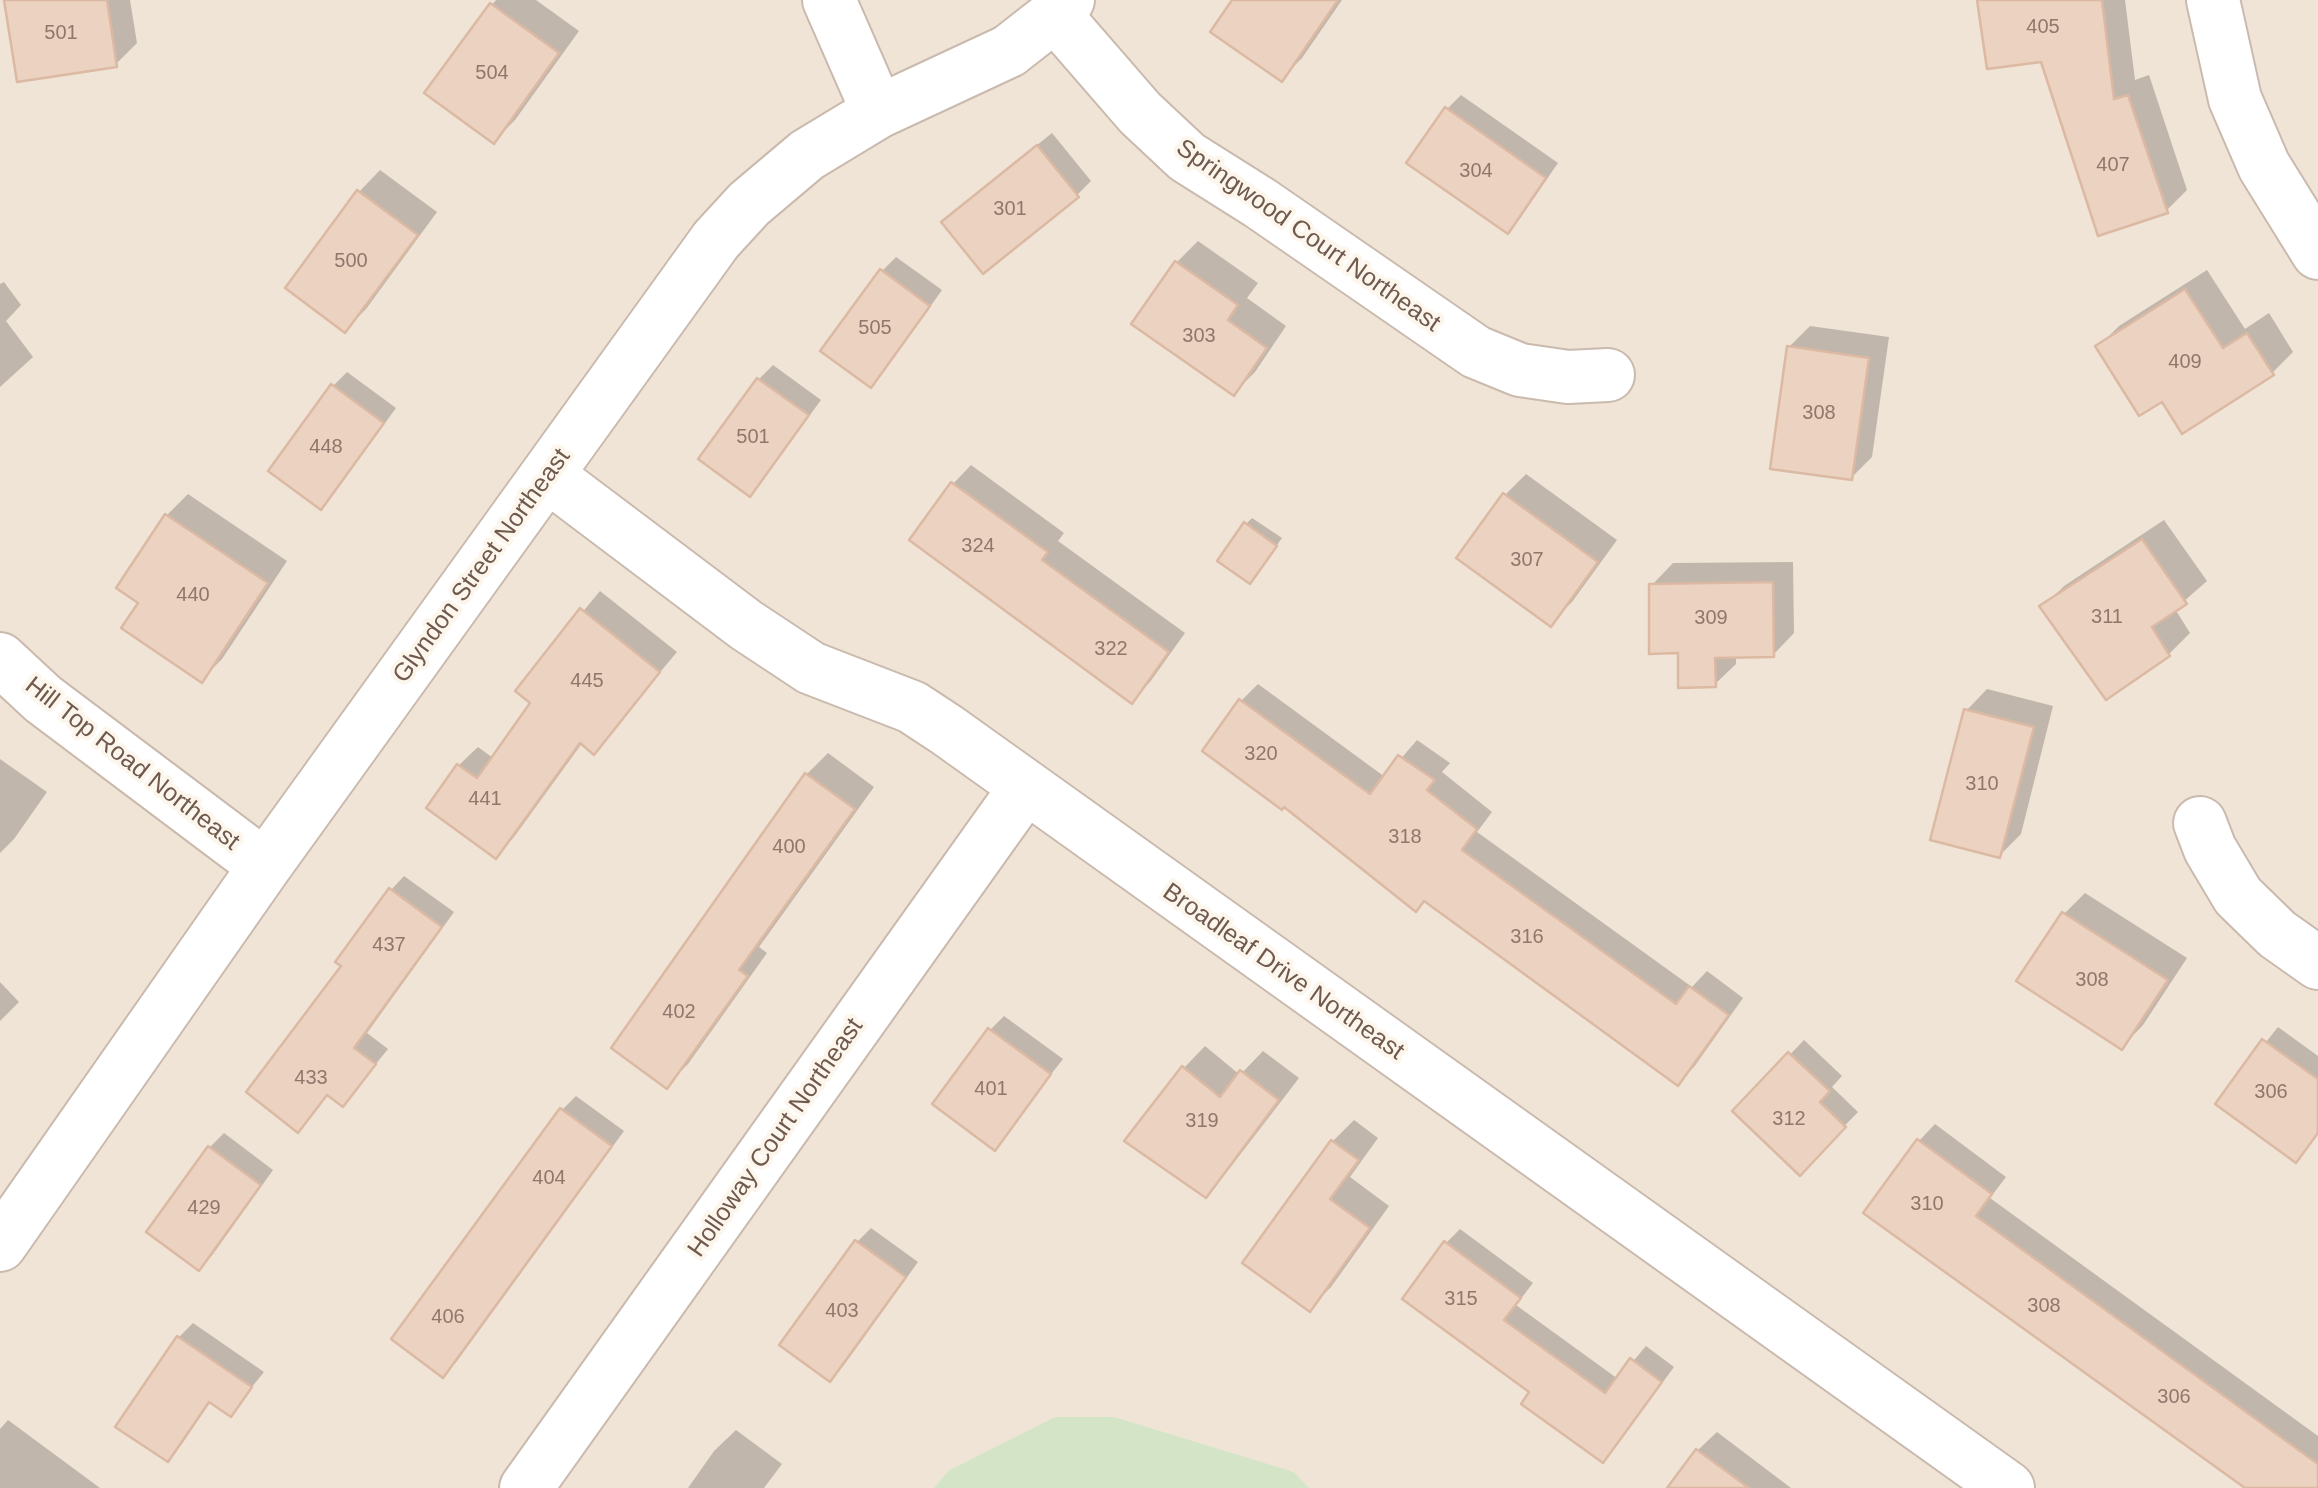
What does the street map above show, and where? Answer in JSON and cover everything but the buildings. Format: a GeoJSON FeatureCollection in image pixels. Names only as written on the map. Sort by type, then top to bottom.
{"type":"FeatureCollection","features":[{"type":"Feature","properties":{"kind":"street"},"geometry":{"type":"LineString","coordinates":[[828,0],[878,112]]}},
{"type":"Feature","properties":{"kind":"street"},"geometry":{"type":"LineString","coordinates":[[2213,0],[2235,100],[2264,166],[2318,253]]}},
{"type":"Feature","properties":{"kind":"street","name":"Glyndon Street Northeast"},"geometry":{"type":"LineString","coordinates":[[0,1245],[265,866],[716,240],[749,204],[807,155],[878,112],[1008,51],[1061,7]]}},
{"type":"Feature","properties":{"kind":"street","name":"Springwood Court Northeast"},"geometry":{"type":"LineString","coordinates":[[1061,7],[1140,113],[1187,157],[1260,202],[1476,352],[1520,370],[1568,377],[1608,375]]}},
{"type":"Feature","properties":{"kind":"street","name":"Broadleaf Drive Northeast"},"geometry":{"type":"LineString","coordinates":[[547,476],[746,625],[811,668],[912,706],[2008,1488]]}},
{"type":"Feature","properties":{"kind":"street","name":"Hill Top Road Northeast"},"geometry":{"type":"LineString","coordinates":[[0,660],[43,699],[265,866]]}},
{"type":"Feature","properties":{"kind":"street","name":"Holloway Court Northeast"},"geometry":{"type":"LineString","coordinates":[[526,1488],[1025,788]]}},
{"type":"Feature","properties":{"kind":"street"},"geometry":{"type":"LineString","coordinates":[[2200,823],[2210,849],[2238,896],[2277,934],[2318,963]]}},
{"type":"Feature","properties":{"kind":"shaded area"},"geometry":{"type":"Polygon","coordinates":[[[0,0],[2318,0],[2318,1488],[1309,1488],[1293,1471],[948,1471],[934,1488],[0,1488],[0,0]]]}},
{"type":"Feature","properties":{"kind":"green space"},"geometry":{"type":"Polygon","coordinates":[[[1055,1417],[1114,1417],[1294,1472],[1309,1488],[934,1488],[948,1471],[1055,1417]]]}}]}
